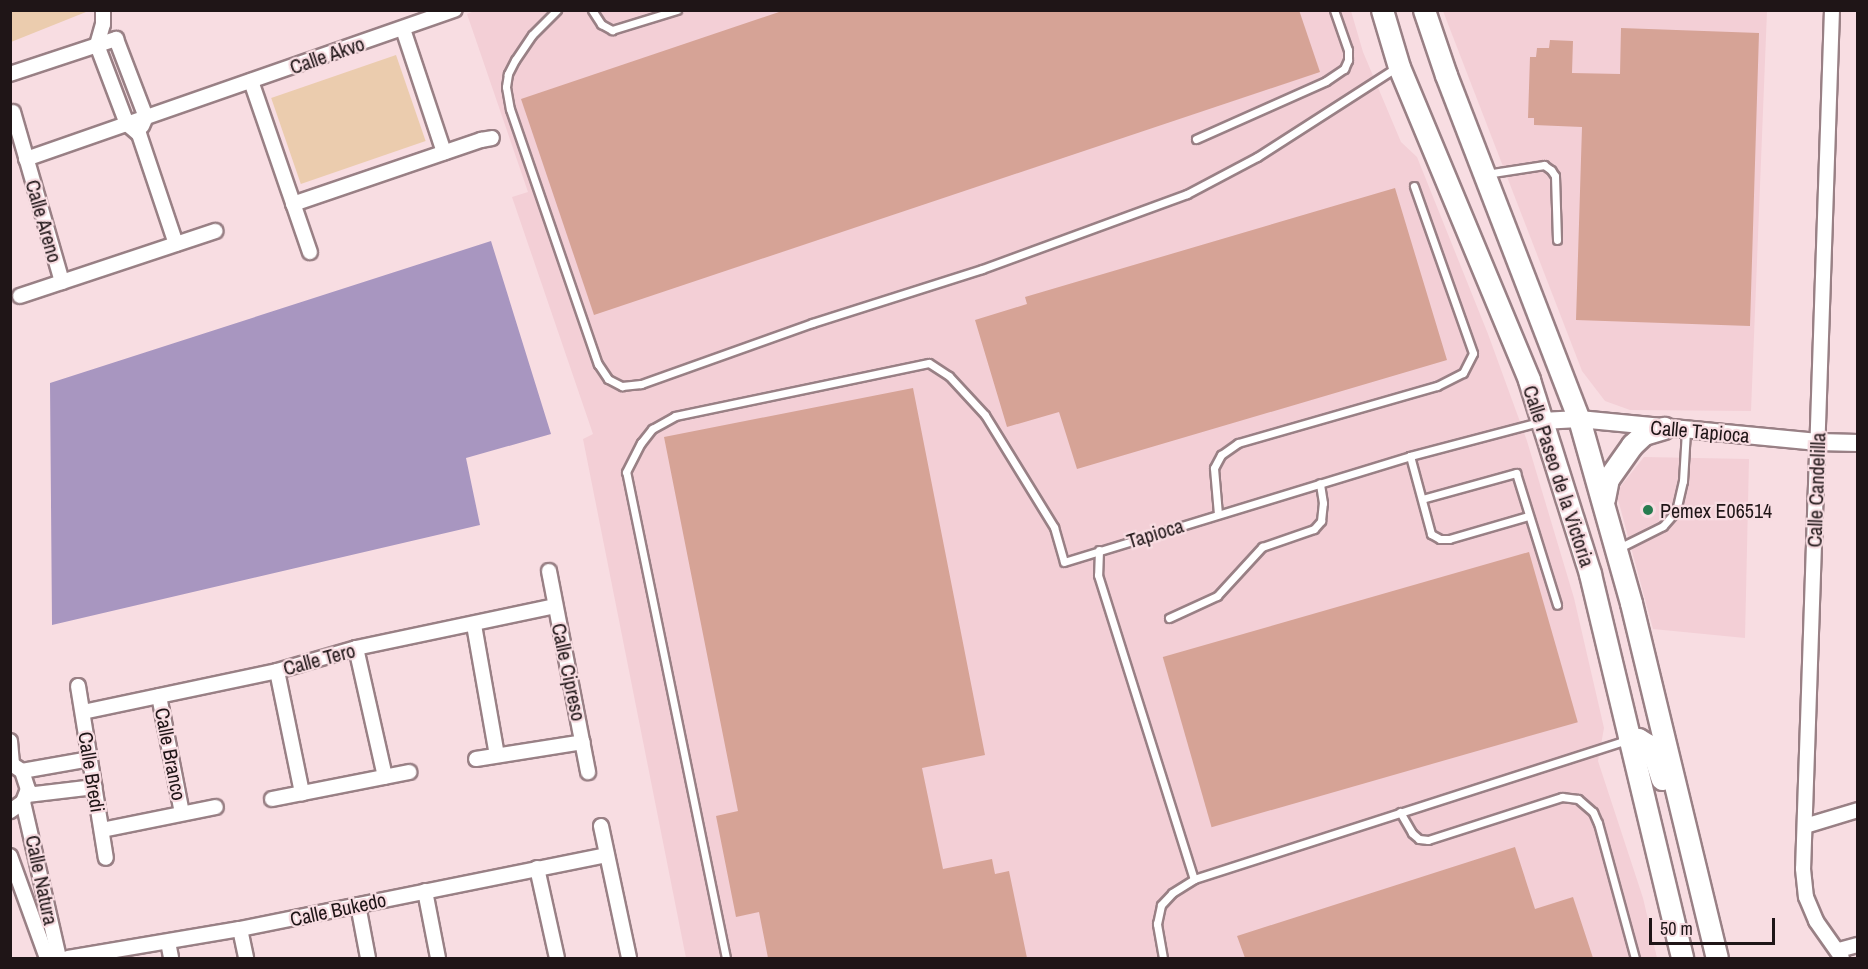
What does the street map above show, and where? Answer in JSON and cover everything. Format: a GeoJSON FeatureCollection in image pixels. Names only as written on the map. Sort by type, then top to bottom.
{"type":"FeatureCollection","features":[{"type":"Feature","properties":{"kind":"main road","name":"Calle Paseo de la Victoria"},"geometry":{"type":"LineString","coordinates":[[1382,10],[1399,67],[1525,370],[1542,421],[1590,574],[1682,958]]}},
{"type":"Feature","properties":{"kind":"main road","name":"Calle Paseo de la Victoria"},"geometry":{"type":"LineString","coordinates":[[1424,10],[1484,174],[1579,419],[1617,549],[1717,958]]}},
{"type":"Feature","properties":{"kind":"main road"},"geometry":{"type":"LineString","coordinates":[[1604,500],[1608,479],[1625,453],[1644,434],[1664,428]]}},
{"type":"Feature","properties":{"kind":"main road"},"geometry":{"type":"LineString","coordinates":[[1629,739],[1638,739],[1648,745],[1655,758],[1676,837],[1695,868]]}},
{"type":"Feature","properties":{"kind":"street"},"geometry":{"type":"LineString","coordinates":[[103,10],[104,20],[97,45],[127,124],[140,134],[176,244]]}},
{"type":"Feature","properties":{"kind":"street","name":"Calle Akvo"},"geometry":{"type":"LineString","coordinates":[[146,117],[454,10]]}},
{"type":"Feature","properties":{"kind":"street","name":"Calle Candelilla"},"geometry":{"type":"LineString","coordinates":[[1832,10],[1803,869],[1806,897],[1816,921],[1841,954]]}},
{"type":"Feature","properties":{"kind":"street"},"geometry":{"type":"LineString","coordinates":[[403,29],[444,152]]}},
{"type":"Feature","properties":{"kind":"street"},"geometry":{"type":"LineString","coordinates":[[100,31],[116,39],[146,117],[140,134]]}},
{"type":"Feature","properties":{"kind":"street"},"geometry":{"type":"LineString","coordinates":[[10,74],[116,39]]}},
{"type":"Feature","properties":{"kind":"street"},"geometry":{"type":"LineString","coordinates":[[251,81],[310,252]]}},
{"type":"Feature","properties":{"kind":"street","name":"Calle Areno"},"geometry":{"type":"LineString","coordinates":[[13,112],[62,282]]}},
{"type":"Feature","properties":{"kind":"street","name":"Calle Areno"},"geometry":{"type":"LineString","coordinates":[[26,159],[146,117]]}},
{"type":"Feature","properties":{"kind":"street"},"geometry":{"type":"LineString","coordinates":[[293,204],[444,152],[492,138]]}},
{"type":"Feature","properties":{"kind":"street","name":"Calle Areno"},"geometry":{"type":"LineString","coordinates":[[20,296],[215,231]]}},
{"type":"Feature","properties":{"kind":"street","name":"Calle Tapioca"},"geometry":{"type":"LineString","coordinates":[[1542,421],[1579,419],[1818,442],[1857,443]]}},
{"type":"Feature","properties":{"kind":"street","name":"Calle Cipreso"},"geometry":{"type":"LineString","coordinates":[[549,571],[588,772]]}},
{"type":"Feature","properties":{"kind":"street","name":"Calle Tero"},"geometry":{"type":"LineString","coordinates":[[83,712],[277,671],[356,648],[474,625],[555,606]]}},
{"type":"Feature","properties":{"kind":"street"},"geometry":{"type":"LineString","coordinates":[[474,625],[497,755]]}},
{"type":"Feature","properties":{"kind":"street"},"geometry":{"type":"LineString","coordinates":[[356,648],[385,777]]}},
{"type":"Feature","properties":{"kind":"street"},"geometry":{"type":"LineString","coordinates":[[277,671],[302,793]]}},
{"type":"Feature","properties":{"kind":"street","name":"Calle Bredi"},"geometry":{"type":"LineString","coordinates":[[78,686],[106,858]]}},
{"type":"Feature","properties":{"kind":"street","name":"Calle Branco"},"geometry":{"type":"LineString","coordinates":[[159,696],[182,813]]}},
{"type":"Feature","properties":{"kind":"street"},"geometry":{"type":"LineString","coordinates":[[10,741],[15,766],[90,759]]}},
{"type":"Feature","properties":{"kind":"street"},"geometry":{"type":"LineString","coordinates":[[476,759],[583,742]]}},
{"type":"Feature","properties":{"kind":"street","name":"Calle Natura"},"geometry":{"type":"LineString","coordinates":[[15,766],[27,783],[25,798],[59,958]]}},
{"type":"Feature","properties":{"kind":"street"},"geometry":{"type":"LineString","coordinates":[[272,799],[408,772]]}},
{"type":"Feature","properties":{"kind":"street"},"geometry":{"type":"LineString","coordinates":[[10,811],[25,798],[95,787]]}},
{"type":"Feature","properties":{"kind":"street"},"geometry":{"type":"LineString","coordinates":[[102,830],[216,807]]}},
{"type":"Feature","properties":{"kind":"street"},"geometry":{"type":"LineString","coordinates":[[1805,826],[1857,810]]}},
{"type":"Feature","properties":{"kind":"street"},"geometry":{"type":"LineString","coordinates":[[601,826],[629,958]]}},
{"type":"Feature","properties":{"kind":"street","name":"Calle Bukedo"},"geometry":{"type":"LineString","coordinates":[[68,958],[240,929],[607,855]]}},
{"type":"Feature","properties":{"kind":"street","name":"Calle Natura"},"geometry":{"type":"LineString","coordinates":[[10,856],[47,958]]}},
{"type":"Feature","properties":{"kind":"street"},"geometry":{"type":"LineString","coordinates":[[537,868],[557,958]]}},
{"type":"Feature","properties":{"kind":"street"},"geometry":{"type":"LineString","coordinates":[[425,891],[438,958]]}},
{"type":"Feature","properties":{"kind":"street"},"geometry":{"type":"LineString","coordinates":[[358,905],[368,958]]}},
{"type":"Feature","properties":{"kind":"street"},"geometry":{"type":"LineString","coordinates":[[240,929],[246,958]]}},
{"type":"Feature","properties":{"kind":"street"},"geometry":{"type":"LineString","coordinates":[[168,942],[171,958]]}},
{"type":"Feature","properties":{"kind":"street"},"geometry":{"type":"LineString","coordinates":[[1841,954],[1857,945]]}},
{"type":"Feature","properties":{"kind":"lane"},"geometry":{"type":"LineString","coordinates":[[557,10],[532,35],[515,60],[508,74],[508,98],[597,364],[608,379],[622,386],[641,384],[812,323],[982,269],[1187,194],[1257,157],[1399,67]]}},
{"type":"Feature","properties":{"kind":"lane"},"geometry":{"type":"LineString","coordinates":[[592,10],[601,24],[612,30],[677,10]]}},
{"type":"Feature","properties":{"kind":"lane"},"geometry":{"type":"LineString","coordinates":[[1196,139],[1326,81],[1344,69],[1348,60],[1348,50],[1334,10]]}},
{"type":"Feature","properties":{"kind":"lane"},"geometry":{"type":"LineString","coordinates":[[1484,174],[1544,165],[1551,170],[1555,176],[1557,240]]}},
{"type":"Feature","properties":{"kind":"lane"},"geometry":{"type":"LineString","coordinates":[[1218,514],[1214,468],[1221,455],[1238,443],[1437,386],[1463,373],[1473,353],[1414,186]]}},
{"type":"Feature","properties":{"kind":"lane","name":"Tapioca"},"geometry":{"type":"LineString","coordinates":[[726,958],[626,472],[641,443],[652,429],[675,416],[929,363],[949,376],[985,415],[1054,527],[1064,562],[1410,456],[1542,421]]}},
{"type":"Feature","properties":{"kind":"lane"},"geometry":{"type":"LineString","coordinates":[[1617,549],[1663,526],[1676,511],[1683,481],[1686,429]]}},
{"type":"Feature","properties":{"kind":"lane"},"geometry":{"type":"LineString","coordinates":[[1410,456],[1431,534],[1440,539],[1449,539],[1528,516]]}},
{"type":"Feature","properties":{"kind":"lane"},"geometry":{"type":"LineString","coordinates":[[1422,498],[1516,473],[1557,605]]}},
{"type":"Feature","properties":{"kind":"lane"},"geometry":{"type":"LineString","coordinates":[[1169,618],[1218,596],[1262,547],[1314,529],[1322,521],[1323,503],[1320,483]]}},
{"type":"Feature","properties":{"kind":"lane"},"geometry":{"type":"LineString","coordinates":[[1099,550],[1098,575],[1194,879]]}},
{"type":"Feature","properties":{"kind":"lane"},"geometry":{"type":"LineString","coordinates":[[1163,958],[1157,924],[1161,905],[1172,893],[1194,879],[1629,739]]}},
{"type":"Feature","properties":{"kind":"lane"},"geometry":{"type":"LineString","coordinates":[[1400,812],[1412,833],[1419,839],[1428,840],[1562,797],[1578,799],[1593,812],[1598,823],[1635,958]]}},
{"type":"Feature","properties":{"kind":"shaded area"},"geometry":{"type":"Polygon","coordinates":[[[11,10],[85,10],[86,12],[11,42],[11,10]]]}},
{"type":"Feature","properties":{"kind":"shaded area"},"geometry":{"type":"Polygon","coordinates":[[[477,10],[1351,11],[1363,52],[1401,142],[1417,157],[1488,334],[1527,441],[1574,598],[1604,728],[1598,761],[1643,898],[1657,958],[686,958],[583,439],[593,434],[512,197],[528,192],[467,14],[477,10]]]}},
{"type":"Feature","properties":{"kind":"shaded area"},"geometry":{"type":"Polygon","coordinates":[[[1443,11],[1767,11],[1751,411],[1630,410],[1605,401],[1582,371],[1443,11]]]}},
{"type":"Feature","properties":{"kind":"shaded area"},"geometry":{"type":"Polygon","coordinates":[[[396,55],[426,141],[301,184],[271,98],[396,55]]]}},
{"type":"Feature","properties":{"kind":"shaded area"},"geometry":{"type":"Polygon","coordinates":[[[491,241],[551,434],[466,458],[480,525],[52,625],[50,383],[491,241]]]}},
{"type":"Feature","properties":{"kind":"shaded area"},"geometry":{"type":"Polygon","coordinates":[[[1644,457],[1749,459],[1745,638],[1653,629],[1616,492],[1644,457]]]}},
{"type":"Feature","properties":{"kind":"building"},"geometry":{"type":"Polygon","coordinates":[[[785,10],[1299,10],[1320,72],[594,315],[521,99],[785,10]]]}},
{"type":"Feature","properties":{"kind":"building"},"geometry":{"type":"Polygon","coordinates":[[[1621,28],[1759,33],[1750,326],[1576,320],[1582,127],[1534,125],[1534,118],[1528,118],[1530,57],[1536,57],[1537,48],[1549,48],[1550,40],[1573,41],[1572,73],[1620,74],[1621,28]]]}},
{"type":"Feature","properties":{"kind":"building"},"geometry":{"type":"Polygon","coordinates":[[[1395,188],[1447,360],[1077,469],[1059,412],[1007,427],[975,320],[1027,304],[1025,297],[1395,188]]]}},
{"type":"Feature","properties":{"kind":"building"},"geometry":{"type":"Polygon","coordinates":[[[913,388],[985,755],[922,768],[943,869],[992,859],[995,874],[1009,871],[1027,958],[768,958],[759,912],[736,917],[716,816],[738,811],[664,437],[913,388]]]}},
{"type":"Feature","properties":{"kind":"building"},"geometry":{"type":"Polygon","coordinates":[[[1529,552],[1578,722],[1212,827],[1163,657],[1529,552]]]}},
{"type":"Feature","properties":{"kind":"building"},"geometry":{"type":"Polygon","coordinates":[[[1515,847],[1535,909],[1573,897],[1593,958],[1245,958],[1237,936],[1515,847]]]}},
{"type":"Feature","properties":{"kind":"place","name":"Pemex E06514"},"geometry":{"type":"Point","coordinates":[1648,510]}}]}
